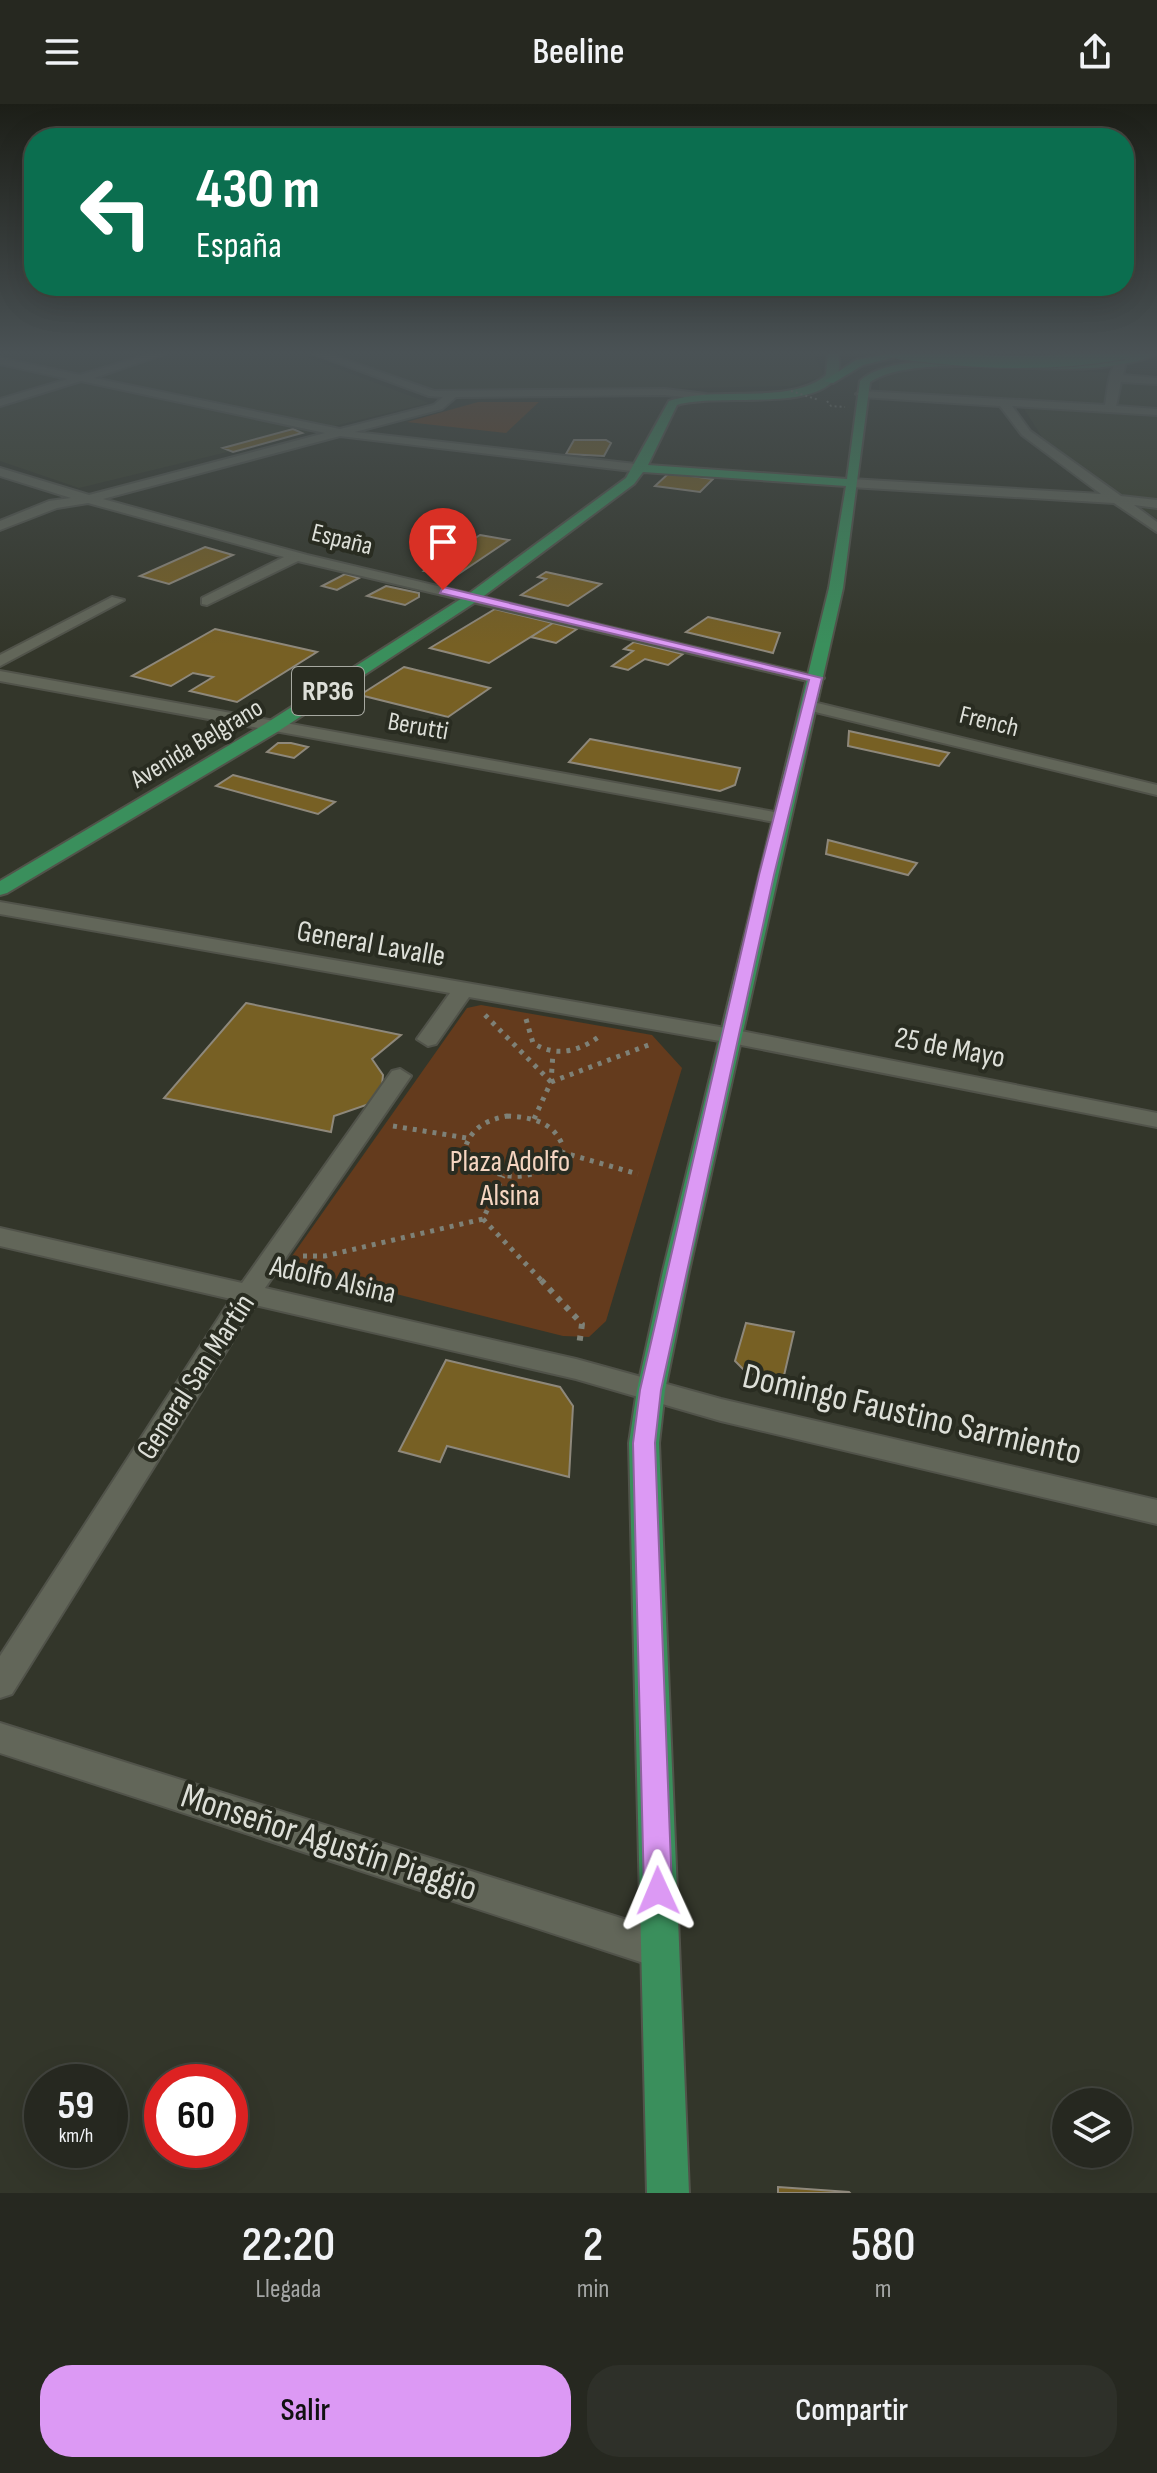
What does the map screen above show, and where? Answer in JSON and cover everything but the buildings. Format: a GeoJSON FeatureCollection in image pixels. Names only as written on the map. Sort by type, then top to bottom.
{"type":"FeatureCollection","features":[{"type":"Feature","properties":{"kind":"main road","name":"Avenida Belgrano"},"geometry":{"type":"LineString","coordinates":[[0,889],[271,728],[472,598],[630,481],[649,450]]}},
{"type":"Feature","properties":{"kind":"main road"},"geometry":{"type":"LineString","coordinates":[[668,2193],[644,1443],[651,1390],[844,547],[855,450]]}},
{"type":"Feature","properties":{"kind":"main road"},"geometry":{"type":"LineString","coordinates":[[640,468],[851,483]]}},
{"type":"Feature","properties":{"kind":"street"},"geometry":{"type":"LineString","coordinates":[[0,526],[54,504],[86,500],[277,450]]}},
{"type":"Feature","properties":{"kind":"street"},"geometry":{"type":"LineString","coordinates":[[486,450],[640,468]]}},
{"type":"Feature","properties":{"kind":"street"},"geometry":{"type":"LineString","coordinates":[[1050,450],[1157,528]]}},
{"type":"Feature","properties":{"kind":"street","name":"España"},"geometry":{"type":"LineString","coordinates":[[0,472],[86,500],[299,555],[816,678]]}},
{"type":"Feature","properties":{"kind":"street"},"geometry":{"type":"LineString","coordinates":[[851,483],[1157,504]]}},
{"type":"Feature","properties":{"kind":"street"},"geometry":{"type":"LineString","coordinates":[[0,537],[86,500]]}},
{"type":"Feature","properties":{"kind":"street"},"geometry":{"type":"LineString","coordinates":[[207,601],[299,555]]}},
{"type":"Feature","properties":{"kind":"street"},"geometry":{"type":"LineString","coordinates":[[0,661],[117,600]]}},
{"type":"Feature","properties":{"kind":"street","name":"Berutti"},"geometry":{"type":"LineString","coordinates":[[0,676],[271,728],[780,818]]}},
{"type":"Feature","properties":{"kind":"street","name":"French"},"geometry":{"type":"LineString","coordinates":[[809,706],[1157,790]]}},
{"type":"Feature","properties":{"kind":"street","name":"General Lavalle"},"geometry":{"type":"LineString","coordinates":[[0,908],[731,1036]]}},
{"type":"Feature","properties":{"kind":"street"},"geometry":{"type":"LineString","coordinates":[[428,1039],[463,990]]}},
{"type":"Feature","properties":{"kind":"street","name":"25 de Mayo"},"geometry":{"type":"LineString","coordinates":[[731,1036],[1157,1120]]}},
{"type":"Feature","properties":{"kind":"street","name":"General San Martín"},"geometry":{"type":"LineString","coordinates":[[0,1684],[273,1255],[400,1076]]}},
{"type":"Feature","properties":{"kind":"street","name":"Adolfo Alsina"},"geometry":{"type":"LineString","coordinates":[[0,1237],[576,1369],[651,1390]]}},
{"type":"Feature","properties":{"kind":"street","name":"Domingo Faustino Sarmiento"},"geometry":{"type":"LineString","coordinates":[[651,1390],[721,1410],[1157,1512]]}},
{"type":"Feature","properties":{"kind":"street","name":"Monseñor Agustín Piaggio"},"geometry":{"type":"LineString","coordinates":[[0,1738],[659,1949]]}},
{"type":"Feature","properties":{"kind":"path"},"geometry":{"type":"LineString","coordinates":[[487,995],[484,1015],[551,1082]]}},
{"type":"Feature","properties":{"kind":"path"},"geometry":{"type":"LineString","coordinates":[[532,1003],[526,1016],[528,1035],[535,1045],[553,1053],[565,1054],[590,1045],[616,1017]]}},
{"type":"Feature","properties":{"kind":"path"},"geometry":{"type":"LineString","coordinates":[[551,1082],[653,1043],[665,1037],[669,1026]]}},
{"type":"Feature","properties":{"kind":"path"},"geometry":{"type":"LineString","coordinates":[[534,1119],[551,1082],[553,1053]]}},
{"type":"Feature","properties":{"kind":"path"},"geometry":{"type":"LineString","coordinates":[[494,1119],[534,1119],[559,1136],[561,1152],[555,1161],[533,1174],[503,1176],[488,1173],[468,1158],[465,1148],[473,1130],[494,1119]]}},
{"type":"Feature","properties":{"kind":"path"},"geometry":{"type":"LineString","coordinates":[[368,1122],[467,1138]]}},
{"type":"Feature","properties":{"kind":"path"},"geometry":{"type":"LineString","coordinates":[[561,1152],[638,1174]]}},
{"type":"Feature","properties":{"kind":"path"},"geometry":{"type":"LineString","coordinates":[[483,1219],[503,1176]]}},
{"type":"Feature","properties":{"kind":"path"},"geometry":{"type":"LineString","coordinates":[[273,1255],[325,1256],[483,1219]]}},
{"type":"Feature","properties":{"kind":"path"},"geometry":{"type":"LineString","coordinates":[[483,1219],[582,1324],[576,1369]]}},
{"type":"Feature","properties":{"kind":"shaded area"},"geometry":{"type":"Polygon","coordinates":[[[0,450],[233,450],[79,488],[0,461],[0,450]]]}},
{"type":"Feature","properties":{"kind":"shaded area"},"geometry":{"type":"Polygon","coordinates":[[[1061,450],[1157,450],[1157,519],[1061,450]]]}},
{"type":"Feature","properties":{"kind":"green space","name":"Plaza Adolfo Alsina"},"geometry":{"type":"Polygon","coordinates":[[[481,1005],[652,1035],[682,1068],[606,1321],[589,1337],[563,1336],[285,1266],[467,1008],[481,1005]]]}},
{"type":"Feature","properties":{"kind":"route"},"geometry":{"type":"LineString","coordinates":[[443,590],[816,678],[766,875],[703,1165],[676,1271],[651,1390],[644,1443],[658,1891]]}}]}
